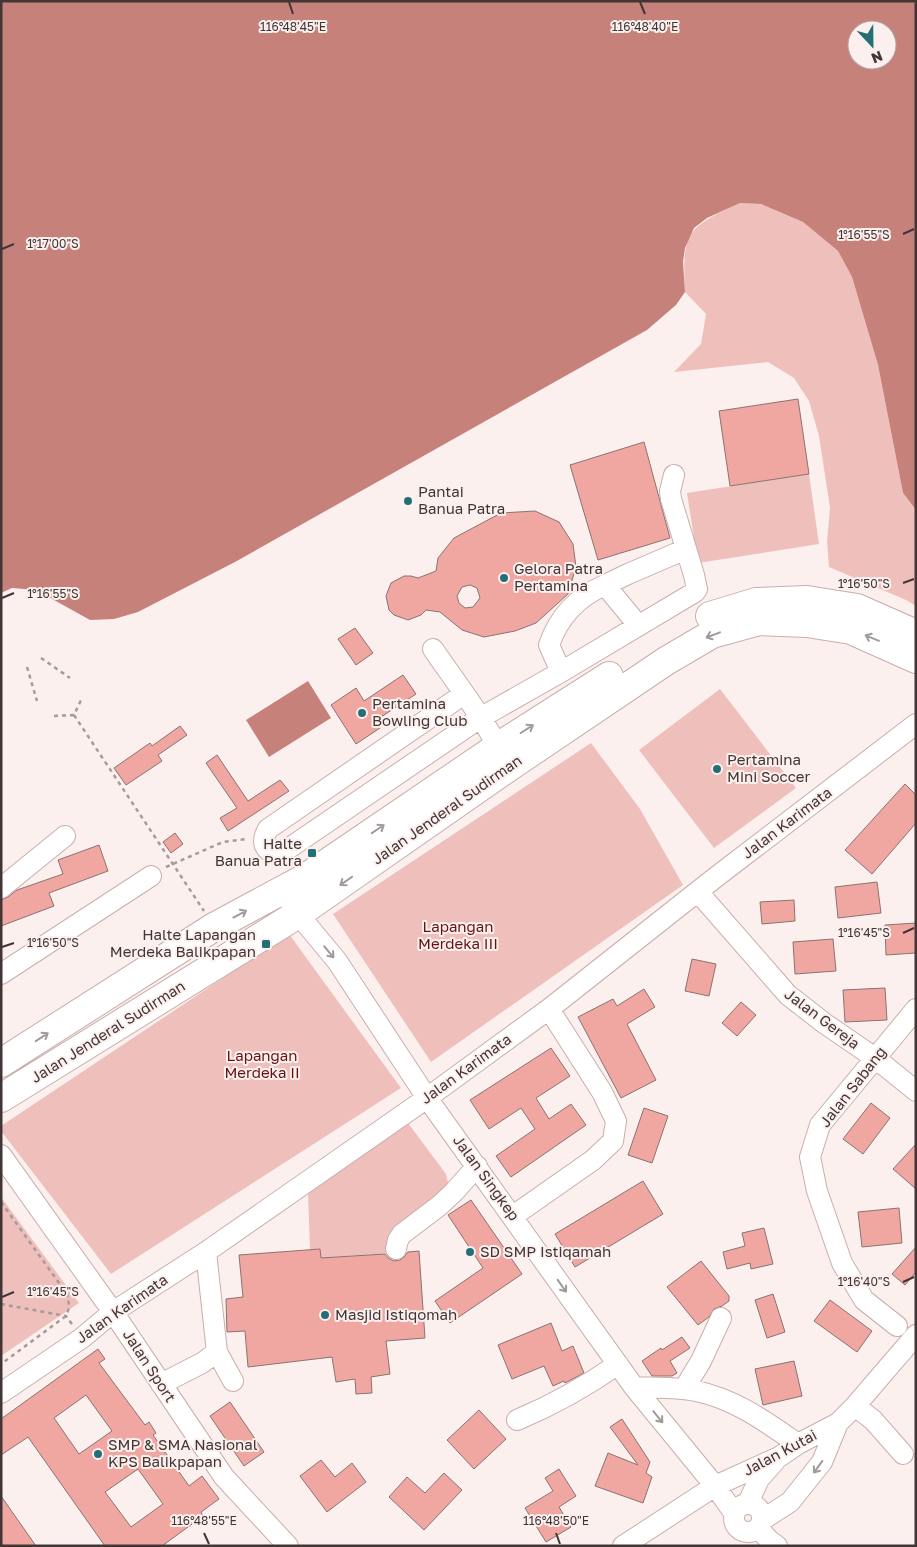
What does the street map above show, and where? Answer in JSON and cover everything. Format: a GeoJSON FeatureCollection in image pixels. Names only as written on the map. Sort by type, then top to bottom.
{"type":"FeatureCollection","features":[{"type":"Feature","properties":{"kind":"highway","name":"Jalan Jenderal Sudirman"},"geometry":{"type":"LineString","coordinates":[[1,1098],[298,914],[504,757],[572,701],[657,645],[705,617],[756,602],[807,600],[857,608],[916,634]]}},
{"type":"Feature","properties":{"kind":"highway","name":"Jalan Jenderal Sudirman"},"geometry":{"type":"LineString","coordinates":[[1,1063],[214,927],[284,891],[504,757],[712,634],[759,621],[807,623],[851,630],[916,659]]}},
{"type":"Feature","properties":{"kind":"street"},"geometry":{"type":"LineString","coordinates":[[464,694],[268,829],[263,836],[263,842],[270,852],[279,855],[480,718],[695,592],[697,589],[695,581],[671,499],[670,491],[674,475]]}},
{"type":"Feature","properties":{"kind":"street"},"geometry":{"type":"LineString","coordinates":[[561,672],[549,645],[554,629],[575,603],[590,592],[686,549]]}},
{"type":"Feature","properties":{"kind":"street"},"geometry":{"type":"LineString","coordinates":[[605,585],[638,625]]}},
{"type":"Feature","properties":{"kind":"street"},"geometry":{"type":"LineString","coordinates":[[433,649],[504,757]]}},
{"type":"Feature","properties":{"kind":"street","name":"Jalan Karimata"},"geometry":{"type":"LineString","coordinates":[[1,1394],[82,1338],[113,1312],[206,1252],[428,1098],[549,1009],[916,724]]}},
{"type":"Feature","properties":{"kind":"street"},"geometry":{"type":"LineString","coordinates":[[1,888],[65,836]]}},
{"type":"Feature","properties":{"kind":"street"},"geometry":{"type":"LineString","coordinates":[[1,974],[151,876]]}},
{"type":"Feature","properties":{"kind":"street","name":"Jalan Singkep"},"geometry":{"type":"LineString","coordinates":[[284,891],[298,914],[337,961],[428,1098],[634,1387],[715,1486],[741,1508],[757,1507],[762,1515],[758,1537]]}},
{"type":"Feature","properties":{"kind":"street","name":"Jalan Gereja"},"geometry":{"type":"LineString","coordinates":[[698,892],[788,994],[824,1023],[875,1058],[916,1092]]}},
{"type":"Feature","properties":{"kind":"street"},"geometry":{"type":"LineString","coordinates":[[513,1216],[592,1160],[613,1141],[616,1121],[602,1092],[549,1009]]}},
{"type":"Feature","properties":{"kind":"street","name":"Jalan Sabang"},"geometry":{"type":"LineString","coordinates":[[897,1326],[864,1300],[842,1263],[817,1191],[810,1157],[820,1125],[916,1009]]}},
{"type":"Feature","properties":{"kind":"street","name":"Jalan Sport"},"geometry":{"type":"LineString","coordinates":[[1,1155],[113,1312],[224,1477],[288,1546]]}},
{"type":"Feature","properties":{"kind":"street"},"geometry":{"type":"LineString","coordinates":[[396,1249],[402,1234],[439,1206],[477,1166]]}},
{"type":"Feature","properties":{"kind":"street"},"geometry":{"type":"LineString","coordinates":[[206,1252],[217,1352],[233,1381]]}},
{"type":"Feature","properties":{"kind":"street"},"geometry":{"type":"LineString","coordinates":[[684,1390],[721,1318]]}},
{"type":"Feature","properties":{"kind":"street","name":"Jalan Kutai"},"geometry":{"type":"LineString","coordinates":[[623,1546],[715,1486],[779,1457],[798,1444],[838,1423],[916,1335]]}},
{"type":"Feature","properties":{"kind":"street"},"geometry":{"type":"LineString","coordinates":[[161,1384],[202,1363],[217,1352]]}},
{"type":"Feature","properties":{"kind":"street"},"geometry":{"type":"LineString","coordinates":[[517,1420],[544,1409],[585,1388],[618,1364]]}},
{"type":"Feature","properties":{"kind":"street"},"geometry":{"type":"LineString","coordinates":[[634,1387],[684,1390],[722,1398],[750,1412],[798,1444]]}},
{"type":"Feature","properties":{"kind":"street"},"geometry":{"type":"LineString","coordinates":[[855,1406],[873,1420],[903,1454]]}},
{"type":"Feature","properties":{"kind":"street"},"geometry":{"type":"LineString","coordinates":[[758,1537],[790,1502],[822,1462],[838,1423]]}},
{"type":"Feature","properties":{"kind":"street"},"geometry":{"type":"LineString","coordinates":[[741,1508],[759,1479],[779,1457]]}},
{"type":"Feature","properties":{"kind":"path"},"geometry":{"type":"LineString","coordinates":[[41,658],[70,678]]}},
{"type":"Feature","properties":{"kind":"path"},"geometry":{"type":"LineString","coordinates":[[27,667],[37,701]]}},
{"type":"Feature","properties":{"kind":"path"},"geometry":{"type":"LineString","coordinates":[[74,715],[82,698]]}},
{"type":"Feature","properties":{"kind":"path"},"geometry":{"type":"LineString","coordinates":[[54,716],[74,715]]}},
{"type":"Feature","properties":{"kind":"path"},"geometry":{"type":"LineString","coordinates":[[74,715],[214,927]]}},
{"type":"Feature","properties":{"kind":"path"},"geometry":{"type":"LineString","coordinates":[[151,876],[173,863],[223,842],[263,836]]}},
{"type":"Feature","properties":{"kind":"path"},"geometry":{"type":"LineString","coordinates":[[1,1202],[66,1294],[69,1303],[69,1310],[66,1316],[1,1364]]}},
{"type":"Feature","properties":{"kind":"path"},"geometry":{"type":"LineString","coordinates":[[1,1304],[66,1316],[82,1338]]}},
{"type":"Feature","properties":{"kind":"green space"},"geometry":{"type":"Polygon","coordinates":[[[740,203],[761,204],[803,222],[838,251],[852,277],[878,365],[903,493],[916,510],[916,606],[829,567],[827,541],[830,508],[819,436],[809,401],[794,378],[768,362],[674,372],[701,344],[706,314],[685,292],[684,272],[687,244],[691,234],[698,226],[740,203]]]}},
{"type":"Feature","properties":{"kind":"green space"},"geometry":{"type":"Polygon","coordinates":[[[809,474],[819,544],[698,563],[687,493],[809,474]]]}},
{"type":"Feature","properties":{"kind":"green space","name":"Pertamina Mini Soccer"},"geometry":{"type":"Polygon","coordinates":[[[720,689],[796,788],[714,848],[639,750],[720,689]]]}},
{"type":"Feature","properties":{"kind":"green space","name":"Lapangan Merdeka III"},"geometry":{"type":"Polygon","coordinates":[[[591,743],[640,809],[683,885],[431,1062],[333,914],[591,743]]]}},
{"type":"Feature","properties":{"kind":"green space","name":"Lapangan Merdeka II"},"geometry":{"type":"Polygon","coordinates":[[[289,934],[401,1088],[111,1274],[1,1131],[1,1126],[289,934]]]}},
{"type":"Feature","properties":{"kind":"green space"},"geometry":{"type":"Polygon","coordinates":[[[408,1123],[446,1174],[451,1195],[391,1253],[321,1258],[320,1249],[310,1250],[308,1192],[408,1123]]]}},
{"type":"Feature","properties":{"kind":"green space"},"geometry":{"type":"Polygon","coordinates":[[[1,1197],[79,1303],[1,1356],[1,1197]]]}},
{"type":"Feature","properties":{"kind":"shaded area"},"geometry":{"type":"Polygon","coordinates":[[[1,1],[916,1],[916,510],[903,493],[878,365],[852,277],[838,251],[803,222],[761,204],[740,203],[707,218],[694,228],[685,248],[683,262],[685,292],[676,305],[647,330],[235,562],[138,612],[114,619],[90,620],[36,590],[12,588],[1,593],[1,1]]]}},
{"type":"Feature","properties":{"kind":"shaded area"},"geometry":{"type":"Polygon","coordinates":[[[308,681],[331,718],[269,757],[246,720],[308,681]]]}},
{"type":"Feature","properties":{"kind":"building"},"geometry":{"type":"Polygon","coordinates":[[[798,399],[809,474],[730,486],[719,411],[798,399]]]}},
{"type":"Feature","properties":{"kind":"building","name":"Gelora Patra Pertamina"},"geometry":{"type":"Polygon","coordinates":[[[644,442],[670,538],[598,560],[570,465],[644,442]]]}},
{"type":"Feature","properties":{"kind":"building","name":"Gelora Patra Pertamina"},"geometry":{"type":"Polygon","coordinates":[[[535,511],[559,522],[573,544],[576,567],[568,594],[536,623],[515,631],[484,637],[462,630],[440,612],[426,610],[421,615],[408,620],[394,615],[389,610],[386,596],[391,583],[404,576],[418,578],[436,571],[438,558],[454,538],[501,513],[535,511]],[[470,585],[462,587],[457,596],[459,603],[465,608],[473,607],[480,598],[477,588],[470,585]]]}},
{"type":"Feature","properties":{"kind":"building"},"geometry":{"type":"Polygon","coordinates":[[[355,628],[373,653],[356,665],[338,639],[355,628]]]}},
{"type":"Feature","properties":{"kind":"building","name":"Pertamina Bowling Club"},"geometry":{"type":"Polygon","coordinates":[[[403,675],[416,694],[375,721],[380,728],[356,744],[331,705],[356,688],[364,701],[403,675]]]}},
{"type":"Feature","properties":{"kind":"building"},"geometry":{"type":"Polygon","coordinates":[[[180,726],[187,735],[158,755],[162,761],[126,785],[114,768],[150,743],[152,746],[180,726]]]}},
{"type":"Feature","properties":{"kind":"building"},"geometry":{"type":"Polygon","coordinates":[[[217,755],[248,801],[280,780],[289,791],[228,831],[220,818],[237,808],[206,763],[217,755]]]}},
{"type":"Feature","properties":{"kind":"building"},"geometry":{"type":"Polygon","coordinates":[[[905,784],[916,795],[916,823],[872,874],[845,850],[905,784]]]}},
{"type":"Feature","properties":{"kind":"building"},"geometry":{"type":"Polygon","coordinates":[[[175,833],[183,844],[171,853],[163,842],[175,833]]]}},
{"type":"Feature","properties":{"kind":"building"},"geometry":{"type":"Polygon","coordinates":[[[99,845],[108,871],[49,893],[54,906],[1,926],[1,900],[17,890],[63,874],[58,860],[99,845]]]}},
{"type":"Feature","properties":{"kind":"building"},"geometry":{"type":"Polygon","coordinates":[[[877,882],[881,913],[838,918],[835,887],[877,882]]]}},
{"type":"Feature","properties":{"kind":"building"},"geometry":{"type":"Polygon","coordinates":[[[794,900],[795,921],[762,924],[760,902],[794,900]]]}},
{"type":"Feature","properties":{"kind":"building"},"geometry":{"type":"Polygon","coordinates":[[[916,923],[916,953],[886,955],[885,925],[916,923]]]}},
{"type":"Feature","properties":{"kind":"building"},"geometry":{"type":"Polygon","coordinates":[[[833,939],[836,971],[795,974],[793,942],[833,939]]]}},
{"type":"Feature","properties":{"kind":"building"},"geometry":{"type":"Polygon","coordinates":[[[692,959],[716,964],[709,996],[685,991],[692,959]]]}},
{"type":"Feature","properties":{"kind":"building"},"geometry":{"type":"Polygon","coordinates":[[[885,988],[887,1020],[845,1022],[843,990],[885,988]]]}},
{"type":"Feature","properties":{"kind":"building"},"geometry":{"type":"Polygon","coordinates":[[[644,989],[655,1007],[627,1024],[656,1080],[621,1098],[578,1017],[613,999],[617,1006],[644,989]]]}},
{"type":"Feature","properties":{"kind":"building"},"geometry":{"type":"Polygon","coordinates":[[[741,1002],[756,1015],[737,1036],[722,1023],[741,1002]]]}},
{"type":"Feature","properties":{"kind":"building"},"geometry":{"type":"Polygon","coordinates":[[[551,1048],[570,1076],[536,1098],[549,1119],[571,1104],[586,1125],[511,1177],[496,1156],[535,1129],[521,1108],[489,1129],[470,1100],[551,1048]]]}},
{"type":"Feature","properties":{"kind":"building"},"geometry":{"type":"Polygon","coordinates":[[[871,1103],[890,1118],[863,1154],[843,1139],[871,1103]]]}},
{"type":"Feature","properties":{"kind":"building"},"geometry":{"type":"Polygon","coordinates":[[[644,1108],[668,1116],[652,1163],[628,1155],[644,1108]]]}},
{"type":"Feature","properties":{"kind":"building"},"geometry":{"type":"Polygon","coordinates":[[[916,1144],[916,1189],[893,1169],[916,1144]]]}},
{"type":"Feature","properties":{"kind":"building"},"geometry":{"type":"Polygon","coordinates":[[[643,1181],[663,1214],[575,1267],[555,1234],[643,1181]]]}},
{"type":"Feature","properties":{"kind":"building"},"geometry":{"type":"Polygon","coordinates":[[[471,1200],[522,1274],[450,1323],[435,1301],[483,1268],[448,1215],[471,1200]]]}},
{"type":"Feature","properties":{"kind":"building"},"geometry":{"type":"Polygon","coordinates":[[[899,1208],[902,1243],[862,1247],[858,1212],[899,1208]]]}},
{"type":"Feature","properties":{"kind":"building"},"geometry":{"type":"Polygon","coordinates":[[[764,1228],[773,1264],[751,1269],[750,1263],[727,1269],[723,1252],[745,1246],[742,1233],[764,1228]]]}},
{"type":"Feature","properties":{"kind":"building"},"geometry":{"type":"Polygon","coordinates":[[[916,1247],[916,1272],[905,1285],[892,1274],[916,1247]]]}},
{"type":"Feature","properties":{"kind":"building","name":"Masjid Istiqomah"},"geometry":{"type":"Polygon","coordinates":[[[320,1249],[321,1258],[385,1254],[394,1261],[400,1260],[408,1252],[419,1251],[425,1338],[386,1341],[390,1374],[371,1377],[372,1393],[356,1394],[355,1379],[336,1382],[332,1357],[248,1367],[245,1331],[227,1332],[226,1299],[243,1297],[239,1255],[320,1249]]]}},
{"type":"Feature","properties":{"kind":"building"},"geometry":{"type":"Polygon","coordinates":[[[701,1261],[729,1296],[729,1301],[714,1309],[709,1317],[698,1325],[667,1287],[701,1261]]]}},
{"type":"Feature","properties":{"kind":"building"},"geometry":{"type":"Polygon","coordinates":[[[773,1294],[785,1332],[767,1338],[755,1300],[773,1294]]]}},
{"type":"Feature","properties":{"kind":"building"},"geometry":{"type":"Polygon","coordinates":[[[830,1300],[872,1331],[857,1352],[814,1321],[830,1300]]]}},
{"type":"Feature","properties":{"kind":"building"},"geometry":{"type":"Polygon","coordinates":[[[551,1323],[562,1351],[573,1346],[584,1373],[565,1383],[564,1381],[553,1386],[544,1366],[512,1379],[498,1345],[551,1323]]]}},
{"type":"Feature","properties":{"kind":"building"},"geometry":{"type":"Polygon","coordinates":[[[682,1337],[690,1348],[670,1361],[677,1373],[672,1376],[652,1376],[642,1361],[682,1337]]]}},
{"type":"Feature","properties":{"kind":"building"},"geometry":{"type":"Polygon","coordinates":[[[98,1349],[105,1359],[99,1363],[145,1425],[149,1422],[156,1433],[153,1435],[189,1486],[202,1476],[219,1499],[201,1512],[203,1516],[162,1546],[105,1546],[28,1437],[1,1455],[1,1419],[98,1349]],[[86,1395],[54,1418],[79,1454],[112,1431],[86,1395]],[[138,1469],[105,1492],[131,1527],[163,1504],[138,1469]]]}},
{"type":"Feature","properties":{"kind":"building"},"geometry":{"type":"Polygon","coordinates":[[[794,1361],[802,1396],[763,1405],[755,1369],[794,1361]]]}},
{"type":"Feature","properties":{"kind":"building"},"geometry":{"type":"Polygon","coordinates":[[[230,1402],[264,1452],[244,1466],[210,1416],[230,1402]]]}},
{"type":"Feature","properties":{"kind":"building"},"geometry":{"type":"Polygon","coordinates":[[[479,1410],[506,1439],[474,1469],[447,1440],[479,1410]]]}},
{"type":"Feature","properties":{"kind":"building"},"geometry":{"type":"Polygon","coordinates":[[[622,1419],[650,1462],[646,1473],[652,1477],[643,1503],[595,1486],[608,1453],[638,1465],[610,1427],[622,1419]]]}},
{"type":"Feature","properties":{"kind":"building"},"geometry":{"type":"Polygon","coordinates":[[[321,1460],[335,1477],[352,1463],[366,1482],[327,1512],[300,1476],[321,1460]]]}},
{"type":"Feature","properties":{"kind":"building"},"geometry":{"type":"Polygon","coordinates":[[[559,1469],[576,1496],[559,1507],[571,1527],[546,1542],[525,1508],[553,1491],[545,1478],[559,1469]]]}},
{"type":"Feature","properties":{"kind":"building"},"geometry":{"type":"Polygon","coordinates":[[[444,1473],[462,1490],[424,1530],[389,1497],[407,1477],[425,1493],[444,1473]]]}},
{"type":"Feature","properties":{"kind":"building"},"geometry":{"type":"Polygon","coordinates":[[[1,1496],[36,1546],[4,1546],[1,1542],[1,1496]]]}},
{"type":"Feature","properties":{"kind":"place","name":"Pantai Banua Patra"},"geometry":{"type":"Point","coordinates":[408,501]}},
{"type":"Feature","properties":{"kind":"place","name":"Gelora Patra Pertamina"},"geometry":{"type":"Point","coordinates":[504,578]}},
{"type":"Feature","properties":{"kind":"place","name":"Pertamina Bowling Club"},"geometry":{"type":"Point","coordinates":[362,713]}},
{"type":"Feature","properties":{"kind":"place","name":"Pertamina Mini Soccer"},"geometry":{"type":"Point","coordinates":[717,769]}},
{"type":"Feature","properties":{"kind":"place","name":"Halte Banua Patra"},"geometry":{"type":"Point","coordinates":[312,853]}},
{"type":"Feature","properties":{"kind":"place","name":"Halte Lapangan Merdeka Balikpapan"},"geometry":{"type":"Point","coordinates":[266,944]}},
{"type":"Feature","properties":{"kind":"place","name":"SD SMP Istiqamah"},"geometry":{"type":"Point","coordinates":[470,1252]}},
{"type":"Feature","properties":{"kind":"place","name":"Masjid Istiqomah"},"geometry":{"type":"Point","coordinates":[325,1315]}},
{"type":"Feature","properties":{"kind":"place","name":"SMP & SMA Nasional KPS Balikpapan"},"geometry":{"type":"Point","coordinates":[98,1454]}}]}
